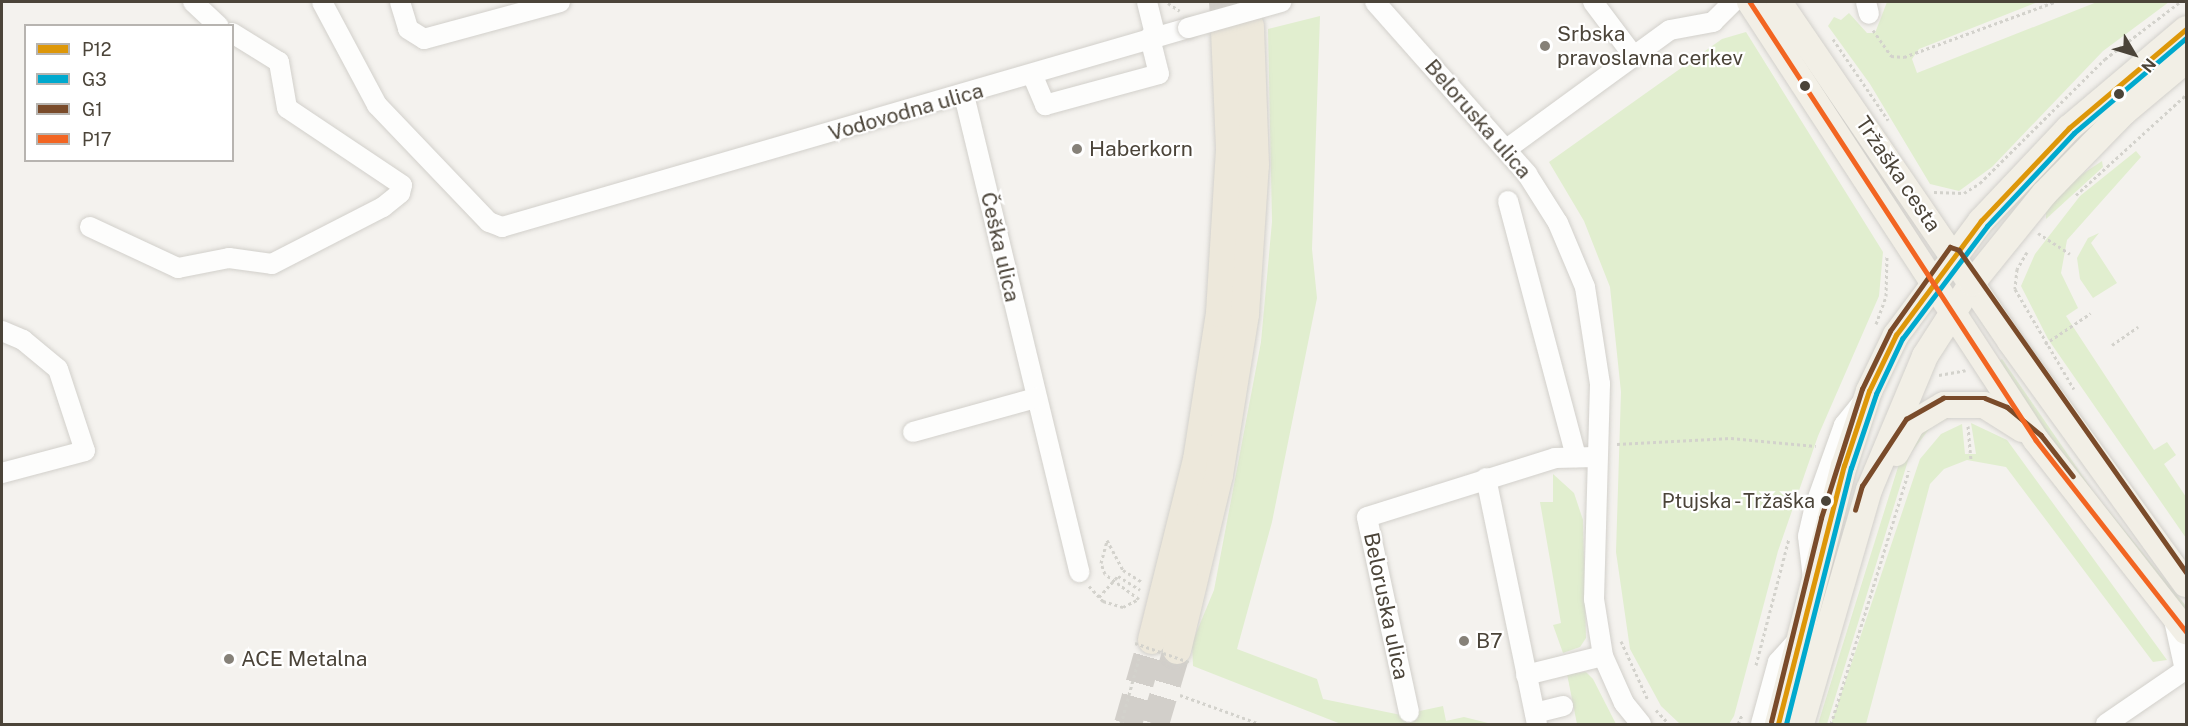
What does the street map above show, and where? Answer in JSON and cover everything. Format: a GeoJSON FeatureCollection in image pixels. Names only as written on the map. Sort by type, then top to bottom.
{"type":"FeatureCollection","features":[{"type":"Feature","properties":{"kind":"highway"},"geometry":{"type":"LineString","coordinates":[[1158,646],[1219,475],[1245,314],[1255,165],[1238,29]]}},
{"type":"Feature","properties":{"kind":"main road","name":"Tržaška cesta"},"geometry":{"type":"LineString","coordinates":[[1750,2],[2036,440],[2179,622]]}},
{"type":"Feature","properties":{"kind":"main road","name":"Tržaška cesta"},"geometry":{"type":"LineString","coordinates":[[1779,2],[1972,283],[2186,582]]}},
{"type":"Feature","properties":{"kind":"main road"},"geometry":{"type":"LineString","coordinates":[[1778,724],[1813,578],[1866,397],[1896,335],[1953,254],[2069,128],[2187,29]]}},
{"type":"Feature","properties":{"kind":"main road"},"geometry":{"type":"LineString","coordinates":[[1801,724],[1869,490],[1910,383],[1972,283],[2087,147],[2187,60]]}},
{"type":"Feature","properties":{"kind":"main road"},"geometry":{"type":"LineString","coordinates":[[1869,490],[1912,424],[1944,405],[1984,405],[2036,440]]}},
{"type":"Feature","properties":{"kind":"street"},"geometry":{"type":"LineString","coordinates":[[193,2],[217,24]]}},
{"type":"Feature","properties":{"kind":"street","name":"Vodovodna ulica"},"geometry":{"type":"LineString","coordinates":[[322,2],[376,105],[489,222],[502,227],[964,95],[1152,36],[1189,20],[1281,2]]}},
{"type":"Feature","properties":{"kind":"street"},"geometry":{"type":"LineString","coordinates":[[400,2],[408,29],[424,39],[560,2]]}},
{"type":"Feature","properties":{"kind":"street"},"geometry":{"type":"LineString","coordinates":[[1032,74],[1045,105],[1159,74],[1147,2]]}},
{"type":"Feature","properties":{"kind":"street","name":"Beloruska ulica"},"geometry":{"type":"LineString","coordinates":[[1376,2],[1508,148],[1542,195],[1585,287],[1600,384],[1596,457],[1594,599],[1603,656],[1624,703],[1641,724]]}},
{"type":"Feature","properties":{"kind":"street"},"geometry":{"type":"LineString","coordinates":[[1593,2],[1633,55]]}},
{"type":"Feature","properties":{"kind":"street"},"geometry":{"type":"LineString","coordinates":[[1508,148],[1670,30],[1713,22],[1733,2]]}},
{"type":"Feature","properties":{"kind":"street"},"geometry":{"type":"LineString","coordinates":[[90,227],[178,268],[229,258],[272,264],[383,207],[400,193],[402,185],[287,108],[279,62],[234,34]]}},
{"type":"Feature","properties":{"kind":"street","name":"Češka ulica"},"geometry":{"type":"LineString","coordinates":[[964,95],[1079,572]]}},
{"type":"Feature","properties":{"kind":"street","name":"Beloruska ulica"},"geometry":{"type":"LineString","coordinates":[[1508,201],[1576,457]]}},
{"type":"Feature","properties":{"kind":"street"},"geometry":{"type":"LineString","coordinates":[[2,331],[23,340],[58,369],[85,451],[2,473]]}},
{"type":"Feature","properties":{"kind":"street"},"geometry":{"type":"LineString","coordinates":[[913,432],[1036,398]]}},
{"type":"Feature","properties":{"kind":"street","name":"Beloruska ulica"},"geometry":{"type":"LineString","coordinates":[[1409,712],[1367,517],[1486,478],[1576,457],[1596,457]]}},
{"type":"Feature","properties":{"kind":"street"},"geometry":{"type":"LineString","coordinates":[[1486,478],[1536,719],[1563,706]]}},
{"type":"Feature","properties":{"kind":"street"},"geometry":{"type":"LineString","coordinates":[[2106,724],[2186,670],[2179,622]]}},
{"type":"Feature","properties":{"kind":"street"},"geometry":{"type":"LineString","coordinates":[[1761,724],[1778,662],[1797,641]]}},
{"type":"Feature","properties":{"kind":"street"},"geometry":{"type":"LineString","coordinates":[[1526,675],[1603,656]]}},
{"type":"Feature","properties":{"kind":"path"},"geometry":{"type":"LineString","coordinates":[[1166,2],[1189,20]]}},
{"type":"Feature","properties":{"kind":"path"},"geometry":{"type":"LineString","coordinates":[[1868,8],[1881,47],[1904,57],[2054,2]]}},
{"type":"Feature","properties":{"kind":"path"},"geometry":{"type":"LineString","coordinates":[[1929,189],[1951,195],[1980,183],[2105,59],[2180,2]]}},
{"type":"Feature","properties":{"kind":"path"},"geometry":{"type":"LineString","coordinates":[[2072,199],[2187,95]]}},
{"type":"Feature","properties":{"kind":"path"},"geometry":{"type":"LineString","coordinates":[[2035,242],[2046,229]]}},
{"type":"Feature","properties":{"kind":"path"},"geometry":{"type":"LineString","coordinates":[[2040,236],[2070,254]]}},
{"type":"Feature","properties":{"kind":"path"},"geometry":{"type":"LineString","coordinates":[[1875,328],[1886,296],[1886,246]]}},
{"type":"Feature","properties":{"kind":"path"},"geometry":{"type":"LineString","coordinates":[[2029,248],[2017,269],[2015,289],[2033,326]]}},
{"type":"Feature","properties":{"kind":"path"},"geometry":{"type":"LineString","coordinates":[[2045,345],[2091,313]]}},
{"type":"Feature","properties":{"kind":"path"},"geometry":{"type":"LineString","coordinates":[[2112,345],[2138,327]]}},
{"type":"Feature","properties":{"kind":"path"},"geometry":{"type":"LineString","coordinates":[[1933,372],[1959,375]]}},
{"type":"Feature","properties":{"kind":"path"},"geometry":{"type":"LineString","coordinates":[[1967,417],[1971,460]]}},
{"type":"Feature","properties":{"kind":"path"},"geometry":{"type":"LineString","coordinates":[[1612,445],[1731,438],[1812,445]]}},
{"type":"Feature","properties":{"kind":"path"},"geometry":{"type":"LineString","coordinates":[[1831,724],[1912,460]]}},
{"type":"Feature","properties":{"kind":"path"},"geometry":{"type":"LineString","coordinates":[[1079,572],[1099,597],[1135,606],[1139,599],[1112,582],[1101,563],[1107,540],[1123,570],[1150,584]]}},
{"type":"Feature","properties":{"kind":"path"},"geometry":{"type":"LineString","coordinates":[[1099,597],[1118,576],[1148,592]]}},
{"type":"Feature","properties":{"kind":"path"},"geometry":{"type":"LineString","coordinates":[[1121,724],[1140,654],[1158,646]]}},
{"type":"Feature","properties":{"kind":"path"},"geometry":{"type":"LineString","coordinates":[[1180,695],[1260,724]]}},
{"type":"Feature","properties":{"kind":"green space"},"geometry":{"type":"Polygon","coordinates":[[[1887,2],[2038,2],[1919,49],[1912,59],[1917,73],[2097,2],[2169,2],[2103,51],[1992,167],[1959,191],[1930,184],[1870,84],[1828,26],[1834,17],[1841,20],[1849,13],[1867,33],[1875,33],[1887,2]]]}},
{"type":"Feature","properties":{"kind":"green space"},"geometry":{"type":"Polygon","coordinates":[[[1320,16],[1312,249],[1317,298],[1272,522],[1237,649],[1317,679],[1323,699],[1401,715],[1443,706],[1446,721],[1464,717],[1492,724],[1341,724],[1193,666],[1192,643],[1214,590],[1261,342],[1272,222],[1268,29],[1320,16]]]}},
{"type":"Feature","properties":{"kind":"green space"},"geometry":{"type":"Polygon","coordinates":[[[1746,32],[1883,252],[1879,296],[1818,436],[1778,551],[1734,716],[1729,724],[1680,724],[1661,706],[1630,649],[1616,552],[1621,392],[1610,287],[1584,221],[1549,162],[1722,39],[1746,32]]]}},
{"type":"Feature","properties":{"kind":"green space"},"geometry":{"type":"Polygon","coordinates":[[[2136,151],[2141,157],[2067,240],[2061,273],[2078,308],[2066,316],[2154,450],[2167,442],[2176,455],[2164,464],[2186,497],[2186,538],[2048,339],[2021,286],[2035,254],[2080,196],[2136,151]]]}},
{"type":"Feature","properties":{"kind":"green space"},"geometry":{"type":"Polygon","coordinates":[[[2102,161],[2103,167],[2046,219],[2046,211],[2072,181],[2102,161]]]}},
{"type":"Feature","properties":{"kind":"green space"},"geometry":{"type":"Polygon","coordinates":[[[2099,233],[2091,243],[2117,283],[2093,298],[2080,279],[2077,258],[2088,238],[2099,233]]]}},
{"type":"Feature","properties":{"kind":"green space"},"geometry":{"type":"Polygon","coordinates":[[[2002,359],[2095,494],[2186,606],[2186,615],[2090,497],[1996,363],[2002,359]]]}},
{"type":"Feature","properties":{"kind":"green space"},"geometry":{"type":"Polygon","coordinates":[[[1952,416],[1930,428],[1910,454],[1827,724],[1818,724],[1903,451],[1917,429],[1952,416]]]}},
{"type":"Feature","properties":{"kind":"green space"},"geometry":{"type":"Polygon","coordinates":[[[1971,423],[2007,440],[2167,660],[2153,662],[2006,467],[1967,460],[1944,469],[1930,484],[1866,724],[1831,724],[1920,459],[1941,434],[1962,424],[1965,454],[1976,454],[1971,423]]]}},
{"type":"Feature","properties":{"kind":"green space"},"geometry":{"type":"Polygon","coordinates":[[[1553,474],[1574,493],[1583,520],[1586,638],[1580,647],[1563,653],[1553,625],[1561,623],[1540,502],[1553,502],[1553,474]]]}},
{"type":"Feature","properties":{"kind":"green space"},"geometry":{"type":"Polygon","coordinates":[[[1586,672],[1593,679],[1616,724],[1577,724],[1567,674],[1586,672]]]}},
{"type":"Feature","properties":{"kind":"tunnel"},"geometry":{"type":"LineString","coordinates":[[1223,2],[1225,32]]}},
{"type":"Feature","properties":{"kind":"tunnel"},"geometry":{"type":"LineString","coordinates":[[1128,724],[1152,640]]}},
{"type":"Feature","properties":{"kind":"tunnel"},"geometry":{"type":"LineString","coordinates":[[1155,724],[1177,650]]}},
{"type":"Feature","properties":{"kind":"transit line","name":"P17"},"geometry":{"type":"LineString","coordinates":[[1750,2],[2036,440],[2186,631]]}},
{"type":"Feature","properties":{"kind":"transit line","name":"P12"},"geometry":{"type":"LineString","coordinates":[[1778,724],[1844,466],[1869,391],[1896,335],[1981,221],[2069,128],[2186,29]]}},
{"type":"Feature","properties":{"kind":"transit line","name":"G3"},"geometry":{"type":"LineString","coordinates":[[1786,724],[1851,468],[1876,394],[1902,339],[1987,226],[2074,133],[2186,38]]}},
{"type":"Feature","properties":{"kind":"transit line","name":"G1"},"geometry":{"type":"LineString","coordinates":[[1771,722],[1821,518],[1862,389],[1890,331],[1950,247],[1959,250],[2186,572]]}},
{"type":"Feature","properties":{"kind":"transit line","name":"G1"},"geometry":{"type":"LineString","coordinates":[[1855,510],[1862,486],[1906,419],[1943,398],[1985,398],[2007,407],[2041,435],[2073,476]]}},
{"type":"Feature","properties":{"kind":"place","name":"Srbska pravoslavna cerkev"},"geometry":{"type":"Point","coordinates":[1545,46]}},
{"type":"Feature","properties":{"kind":"place","name":"Haberkorn"},"geometry":{"type":"Point","coordinates":[1077,149]}},
{"type":"Feature","properties":{"kind":"place","name":"Ptujska - Tržaška"},"geometry":{"type":"Point","coordinates":[1826,501]}},
{"type":"Feature","properties":{"kind":"place","name":"B7"},"geometry":{"type":"Point","coordinates":[1464,641]}},
{"type":"Feature","properties":{"kind":"place","name":"ACE Metalna"},"geometry":{"type":"Point","coordinates":[229,659]}}]}
